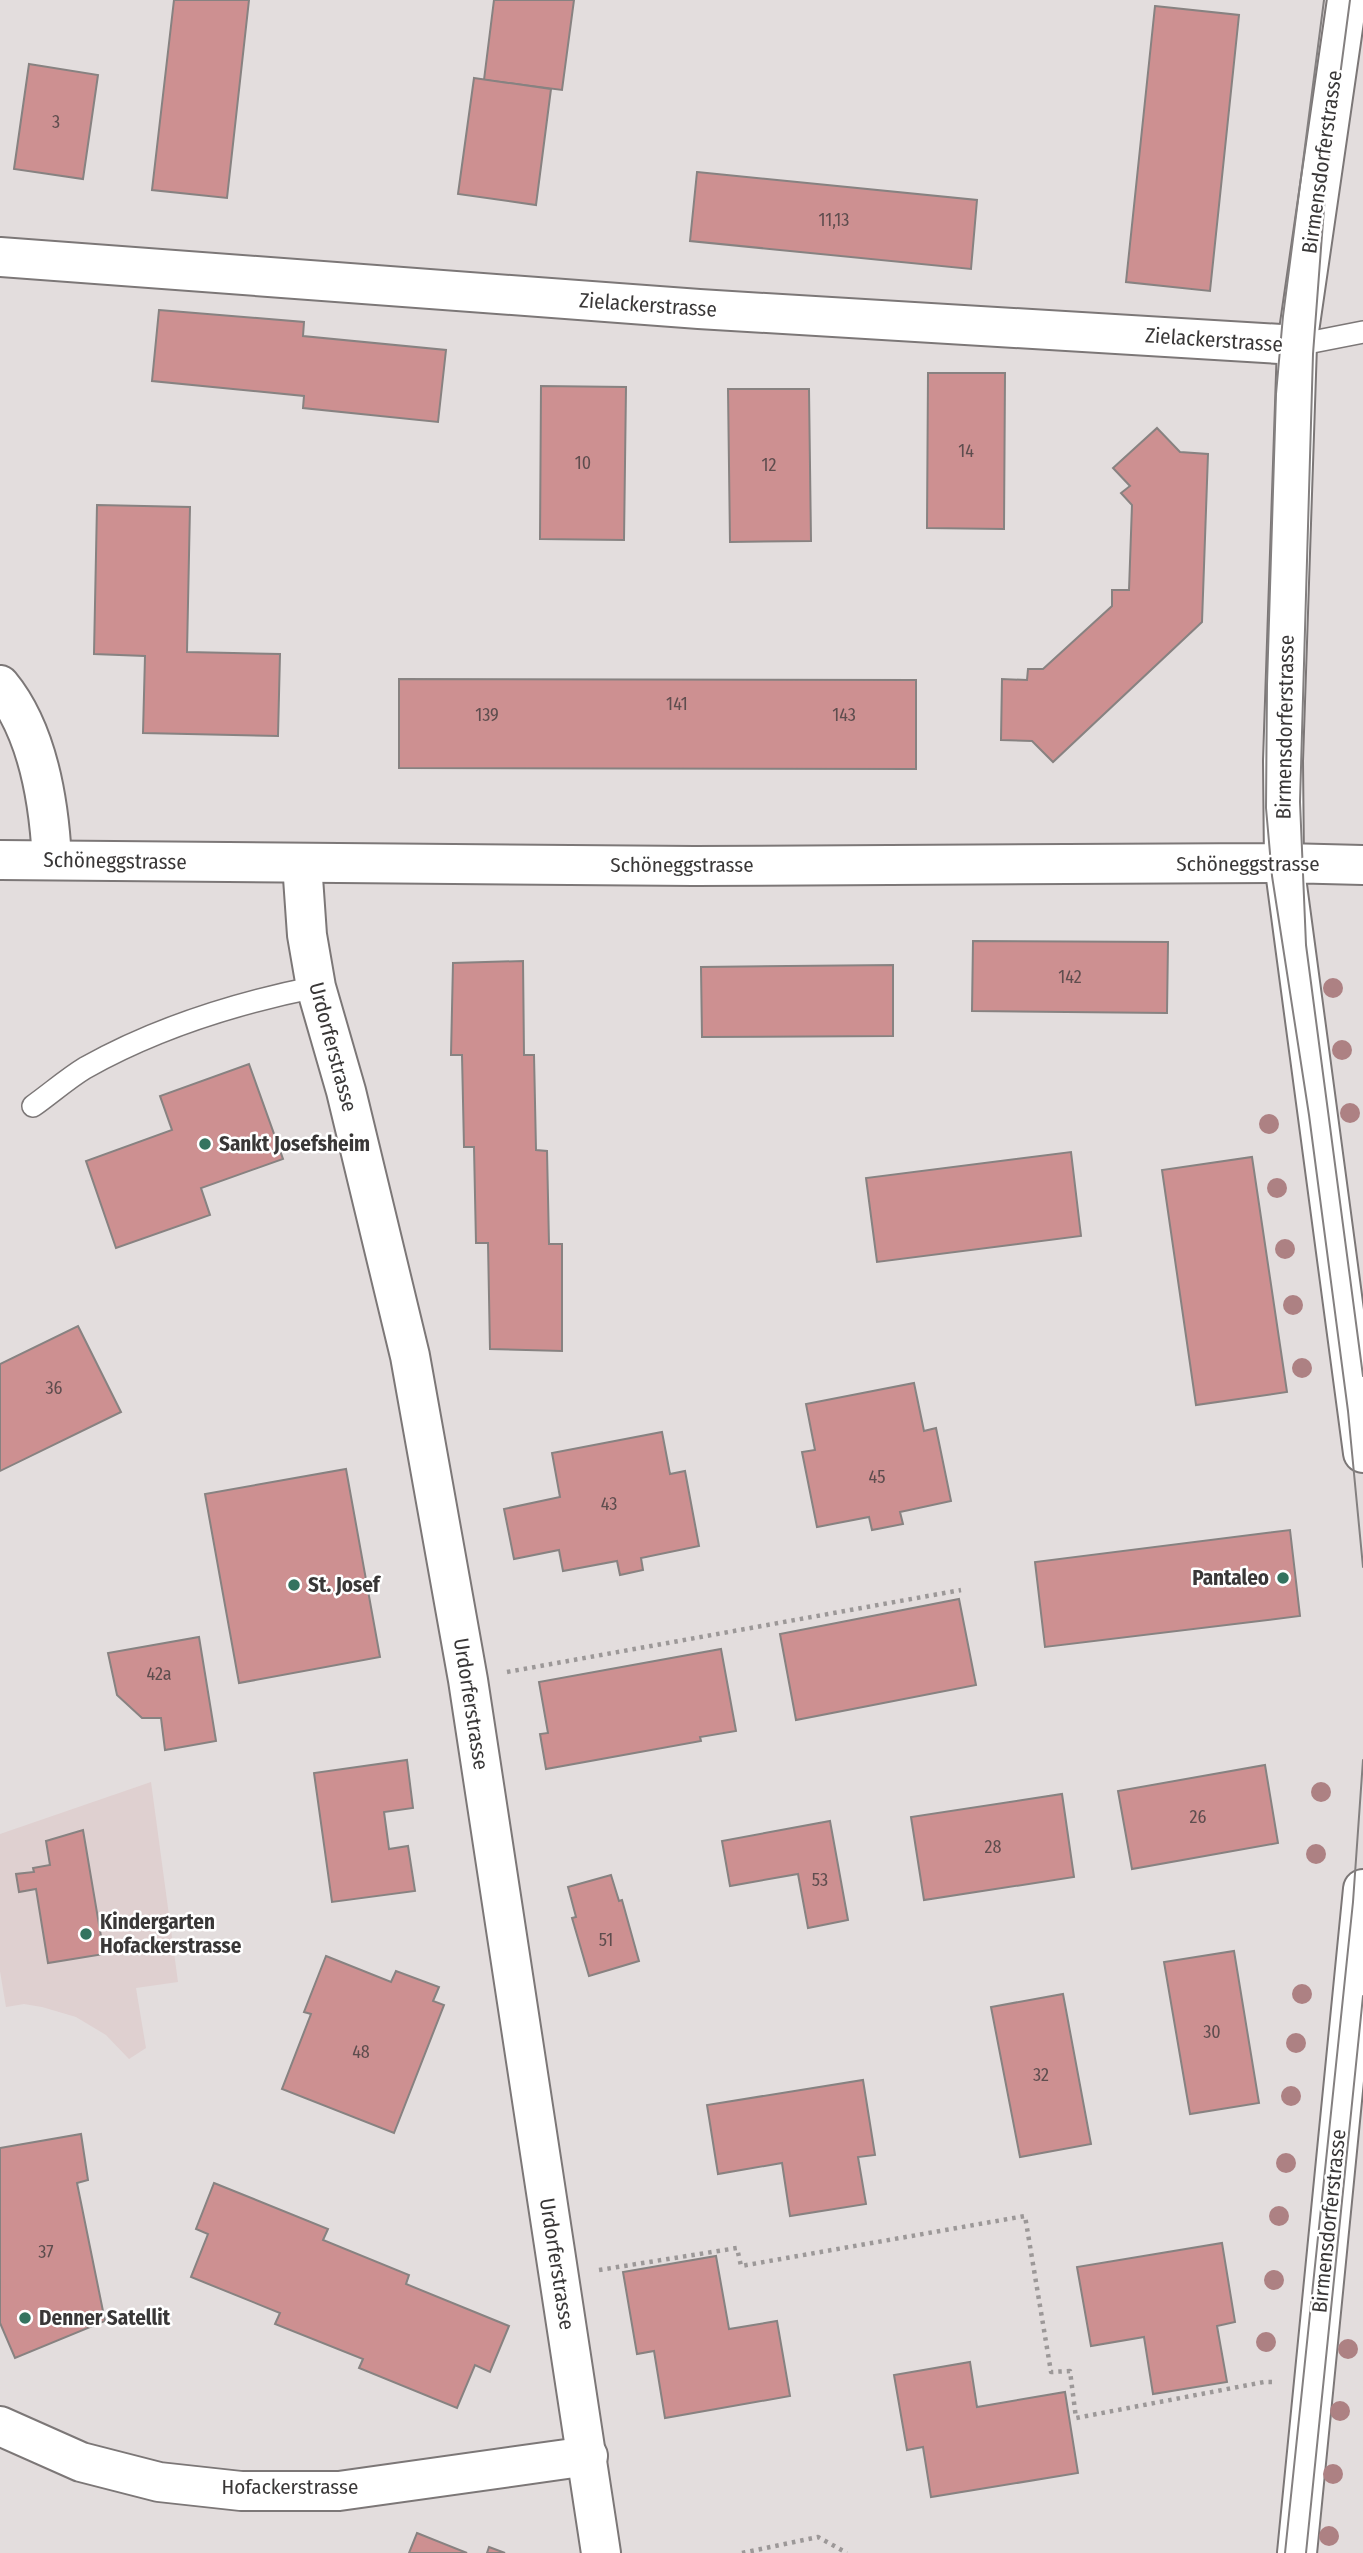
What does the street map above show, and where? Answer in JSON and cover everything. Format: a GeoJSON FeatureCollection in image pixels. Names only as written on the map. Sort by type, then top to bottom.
{"type":"FeatureCollection","features":[{"type":"Feature","properties":{"kind":"street","name":"Birmensdorferstrasse"},"geometry":{"type":"LineString","coordinates":[[1347,0],[1297,345],[1283,761],[1284,863],[1363,1453]]}},
{"type":"Feature","properties":{"kind":"street","name":"Zielackerstrasse"},"geometry":{"type":"LineString","coordinates":[[0,257],[699,310],[1297,345]]}},
{"type":"Feature","properties":{"kind":"street"},"geometry":{"type":"LineString","coordinates":[[0,685],[12,700],[28,730],[43,790],[52,860]]}},
{"type":"Feature","properties":{"kind":"street","name":"Schöneggstrasse"},"geometry":{"type":"LineString","coordinates":[[0,860],[681,866],[1284,863],[1363,865]]}},
{"type":"Feature","properties":{"kind":"street","name":"Urdorferstrasse"},"geometry":{"type":"LineString","coordinates":[[302,863],[307,935],[316,987],[346,1091],[410,1356],[468,1680],[601,2553]]}},
{"type":"Feature","properties":{"kind":"street","name":"Birmensdorferstrasse"},"geometry":{"type":"LineString","coordinates":[[1297,2553],[1363,1889]]}},
{"type":"Feature","properties":{"kind":"street","name":"Hofackerstrasse"},"geometry":{"type":"LineString","coordinates":[[0,2426],[81,2462],[159,2482],[241,2491],[339,2491],[587,2456]]}},
{"type":"Feature","properties":{"kind":"lane"},"geometry":{"type":"LineString","coordinates":[[1297,345],[1363,332]]}},
{"type":"Feature","properties":{"kind":"lane"},"geometry":{"type":"LineString","coordinates":[[33,1106],[82,1070],[141,1039],[265,997],[316,987]]}},
{"type":"Feature","properties":{"kind":"path"},"geometry":{"type":"LineString","coordinates":[[468,1680],[961,1590]]}},
{"type":"Feature","properties":{"kind":"path"},"geometry":{"type":"LineString","coordinates":[[559,2276],[737,2248],[741,2266],[1025,2216],[1051,2372],[1070,2371],[1076,2418],[1275,2382]]}},
{"type":"Feature","properties":{"kind":"path"},"geometry":{"type":"LineString","coordinates":[[742,2553],[818,2537],[846,2553]]}},
{"type":"Feature","properties":{"kind":"shaded area","name":"Kindergarten Hofackerstrasse"},"geometry":{"type":"Polygon","coordinates":[[[151,1782],[178,1982],[136,1988],[146,2048],[129,2059],[106,2035],[76,2017],[24,2004],[6,2007],[0,1971],[0,1834],[151,1782]]]}},
{"type":"Feature","properties":{"kind":"building"},"geometry":{"type":"Polygon","coordinates":[[[174,0],[249,0],[227,198],[152,190],[174,0]]]}},
{"type":"Feature","properties":{"kind":"building"},"geometry":{"type":"Polygon","coordinates":[[[494,0],[574,0],[562,90],[484,80],[494,0]]]}},
{"type":"Feature","properties":{"kind":"building"},"geometry":{"type":"Polygon","coordinates":[[[1155,6],[1239,15],[1210,291],[1126,282],[1155,6]]]}},
{"type":"Feature","properties":{"kind":"building"},"geometry":{"type":"Polygon","coordinates":[[[29,64],[98,75],[83,179],[14,169],[29,64]]]}},
{"type":"Feature","properties":{"kind":"building"},"geometry":{"type":"Polygon","coordinates":[[[474,78],[551,89],[536,205],[458,194],[474,78]]]}},
{"type":"Feature","properties":{"kind":"building"},"geometry":{"type":"Polygon","coordinates":[[[697,172],[977,200],[971,269],[690,241],[697,172]]]}},
{"type":"Feature","properties":{"kind":"building"},"geometry":{"type":"Polygon","coordinates":[[[159,310],[304,322],[303,336],[446,350],[438,422],[303,408],[304,396],[152,381],[159,310]]]}},
{"type":"Feature","properties":{"kind":"building"},"geometry":{"type":"Polygon","coordinates":[[[928,373],[1005,373],[1004,529],[927,528],[928,373]]]}},
{"type":"Feature","properties":{"kind":"building"},"geometry":{"type":"Polygon","coordinates":[[[541,386],[626,387],[624,540],[540,539],[541,386]]]}},
{"type":"Feature","properties":{"kind":"building"},"geometry":{"type":"Polygon","coordinates":[[[728,389],[809,389],[811,541],[730,542],[728,389]]]}},
{"type":"Feature","properties":{"kind":"building"},"geometry":{"type":"Polygon","coordinates":[[[1157,428],[1180,452],[1208,454],[1202,622],[1053,762],[1032,741],[1001,740],[1002,679],[1027,680],[1028,669],[1043,669],[1112,606],[1112,590],[1129,590],[1132,505],[1121,493],[1130,486],[1113,468],[1157,428]]]}},
{"type":"Feature","properties":{"kind":"building"},"geometry":{"type":"Polygon","coordinates":[[[97,505],[190,507],[187,652],[280,654],[278,736],[143,733],[145,656],[94,654],[97,505]]]}},
{"type":"Feature","properties":{"kind":"building"},"geometry":{"type":"Polygon","coordinates":[[[399,679],[916,680],[916,769],[399,768],[399,679]]]}},
{"type":"Feature","properties":{"kind":"building"},"geometry":{"type":"Polygon","coordinates":[[[973,941],[1168,942],[1167,1013],[972,1011],[973,941]]]}},
{"type":"Feature","properties":{"kind":"building"},"geometry":{"type":"Polygon","coordinates":[[[523,961],[524,1055],[534,1055],[536,1150],[547,1151],[549,1244],[562,1244],[562,1351],[490,1349],[488,1243],[476,1243],[474,1147],[464,1147],[462,1055],[451,1055],[453,963],[523,961]]]}},
{"type":"Feature","properties":{"kind":"building"},"geometry":{"type":"Polygon","coordinates":[[[893,965],[893,1036],[702,1037],[701,967],[893,965]]]}},
{"type":"Feature","properties":{"kind":"building","name":"Sankt Josefsheim"},"geometry":{"type":"Polygon","coordinates":[[[249,1064],[283,1159],[201,1188],[210,1215],[116,1248],[86,1161],[172,1130],[160,1096],[249,1064]]]}},
{"type":"Feature","properties":{"kind":"building"},"geometry":{"type":"Polygon","coordinates":[[[1071,1152],[1081,1236],[877,1262],[866,1178],[1071,1152]]]}},
{"type":"Feature","properties":{"kind":"building"},"geometry":{"type":"Polygon","coordinates":[[[1252,1157],[1287,1392],[1196,1405],[1162,1170],[1252,1157]]]}},
{"type":"Feature","properties":{"kind":"building"},"geometry":{"type":"Polygon","coordinates":[[[78,1326],[121,1412],[0,1471],[0,1364],[78,1326]]]}},
{"type":"Feature","properties":{"kind":"building"},"geometry":{"type":"Polygon","coordinates":[[[914,1383],[924,1431],[936,1428],[951,1501],[900,1512],[903,1524],[872,1530],[869,1517],[817,1527],[802,1452],[815,1450],[806,1404],[914,1383]]]}},
{"type":"Feature","properties":{"kind":"building"},"geometry":{"type":"Polygon","coordinates":[[[662,1432],[670,1474],[685,1471],[699,1546],[641,1558],[643,1570],[620,1575],[617,1561],[563,1571],[559,1550],[514,1559],[504,1509],[560,1497],[552,1453],[662,1432]]]}},
{"type":"Feature","properties":{"kind":"building","name":"St. Josef"},"geometry":{"type":"Polygon","coordinates":[[[346,1469],[380,1657],[239,1683],[205,1494],[346,1469]]]}},
{"type":"Feature","properties":{"kind":"building"},"geometry":{"type":"Polygon","coordinates":[[[1290,1530],[1300,1616],[1045,1647],[1035,1562],[1290,1530]]]}},
{"type":"Feature","properties":{"kind":"building"},"geometry":{"type":"Polygon","coordinates":[[[959,1599],[976,1685],[796,1720],[780,1634],[959,1599]]]}},
{"type":"Feature","properties":{"kind":"building"},"geometry":{"type":"Polygon","coordinates":[[[199,1637],[216,1741],[165,1750],[161,1718],[142,1718],[117,1695],[108,1653],[199,1637]]]}},
{"type":"Feature","properties":{"kind":"building"},"geometry":{"type":"Polygon","coordinates":[[[721,1649],[736,1731],[700,1737],[701,1741],[546,1769],[540,1734],[548,1733],[539,1682],[721,1649]]]}},
{"type":"Feature","properties":{"kind":"building"},"geometry":{"type":"Polygon","coordinates":[[[407,1760],[413,1808],[384,1812],[389,1849],[408,1846],[415,1891],[332,1902],[314,1773],[407,1760]]]}},
{"type":"Feature","properties":{"kind":"building"},"geometry":{"type":"Polygon","coordinates":[[[1265,1765],[1278,1843],[1132,1869],[1118,1791],[1265,1765]]]}},
{"type":"Feature","properties":{"kind":"building"},"geometry":{"type":"Polygon","coordinates":[[[1062,1794],[1074,1877],[924,1900],[911,1817],[1062,1794]]]}},
{"type":"Feature","properties":{"kind":"building"},"geometry":{"type":"Polygon","coordinates":[[[830,1821],[848,1920],[808,1928],[798,1874],[730,1886],[722,1841],[830,1821]]]}},
{"type":"Feature","properties":{"kind":"building"},"geometry":{"type":"Polygon","coordinates":[[[83,1830],[104,1954],[48,1963],[36,1889],[19,1892],[16,1874],[34,1872],[33,1868],[50,1865],[46,1841],[83,1830]]]}},
{"type":"Feature","properties":{"kind":"building"},"geometry":{"type":"Polygon","coordinates":[[[611,1875],[619,1901],[622,1900],[639,1961],[589,1976],[572,1918],[576,1917],[568,1887],[611,1875]]]}},
{"type":"Feature","properties":{"kind":"building"},"geometry":{"type":"Polygon","coordinates":[[[1234,1951],[1259,2103],[1190,2114],[1164,1962],[1234,1951]]]}},
{"type":"Feature","properties":{"kind":"building"},"geometry":{"type":"Polygon","coordinates":[[[326,1956],[391,1982],[396,1971],[439,1987],[433,2001],[444,2005],[394,2133],[282,2089],[311,2014],[304,2012],[326,1956]]]}},
{"type":"Feature","properties":{"kind":"building"},"geometry":{"type":"Polygon","coordinates":[[[1063,1994],[1091,2144],[1020,2157],[991,2007],[1063,1994]]]}},
{"type":"Feature","properties":{"kind":"building"},"geometry":{"type":"Polygon","coordinates":[[[863,2080],[875,2155],[858,2157],[866,2204],[790,2216],[782,2163],[718,2174],[707,2105],[863,2080]]]}},
{"type":"Feature","properties":{"kind":"building"},"geometry":{"type":"Polygon","coordinates":[[[81,2134],[88,2180],[77,2183],[105,2321],[15,2358],[0,2323],[0,2148],[81,2134]]]}},
{"type":"Feature","properties":{"kind":"building"},"geometry":{"type":"Polygon","coordinates":[[[214,2183],[328,2229],[323,2240],[409,2275],[406,2284],[509,2326],[490,2372],[475,2365],[457,2408],[359,2368],[363,2359],[275,2324],[280,2313],[191,2277],[208,2234],[196,2229],[214,2183]]]}},
{"type":"Feature","properties":{"kind":"building"},"geometry":{"type":"Polygon","coordinates":[[[1222,2243],[1235,2322],[1217,2326],[1227,2382],[1153,2394],[1144,2337],[1091,2346],[1077,2267],[1222,2243]]]}},
{"type":"Feature","properties":{"kind":"building"},"geometry":{"type":"Polygon","coordinates":[[[716,2256],[729,2329],[777,2321],[790,2396],[665,2418],[654,2351],[637,2354],[623,2272],[716,2256]]]}},
{"type":"Feature","properties":{"kind":"building"},"geometry":{"type":"Polygon","coordinates":[[[970,2362],[977,2407],[1065,2392],[1078,2473],[931,2497],[923,2447],[907,2450],[894,2375],[970,2362]]]}},
{"type":"Feature","properties":{"kind":"building"},"geometry":{"type":"Polygon","coordinates":[[[417,2533],[467,2553],[409,2553],[417,2533]]]}},
{"type":"Feature","properties":{"kind":"building"},"geometry":{"type":"Polygon","coordinates":[[[489,2547],[505,2553],[487,2553],[489,2547]]]}},
{"type":"Feature","properties":{"kind":"tram line"},"geometry":{"type":"LineString","coordinates":[[1324,0],[1283,316],[1276,394],[1266,808],[1272,876],[1309,1115],[1348,1411],[1363,1567]]}},
{"type":"Feature","properties":{"kind":"tram line"},"geometry":{"type":"LineString","coordinates":[[1350,0],[1326,182],[1313,354],[1300,802],[1306,945],[1363,1376]]}},
{"type":"Feature","properties":{"kind":"tram line"},"geometry":{"type":"LineString","coordinates":[[1285,2553],[1353,1902],[1363,1760]]}},
{"type":"Feature","properties":{"kind":"tram line"},"geometry":{"type":"LineString","coordinates":[[1306,2553],[1363,1996]]}},
{"type":"Feature","properties":{"kind":"place","name":"Sankt Josefsheim"},"geometry":{"type":"Point","coordinates":[205,1144]}},
{"type":"Feature","properties":{"kind":"place","name":"Pantaleo"},"geometry":{"type":"Point","coordinates":[1283,1578]}},
{"type":"Feature","properties":{"kind":"place","name":"St. Josef"},"geometry":{"type":"Point","coordinates":[294,1585]}},
{"type":"Feature","properties":{"kind":"place","name":"Kindergarten Hofackerstrasse"},"geometry":{"type":"Point","coordinates":[86,1934]}},
{"type":"Feature","properties":{"kind":"place","name":"Denner Satellit"},"geometry":{"type":"Point","coordinates":[25,2318]}}]}
